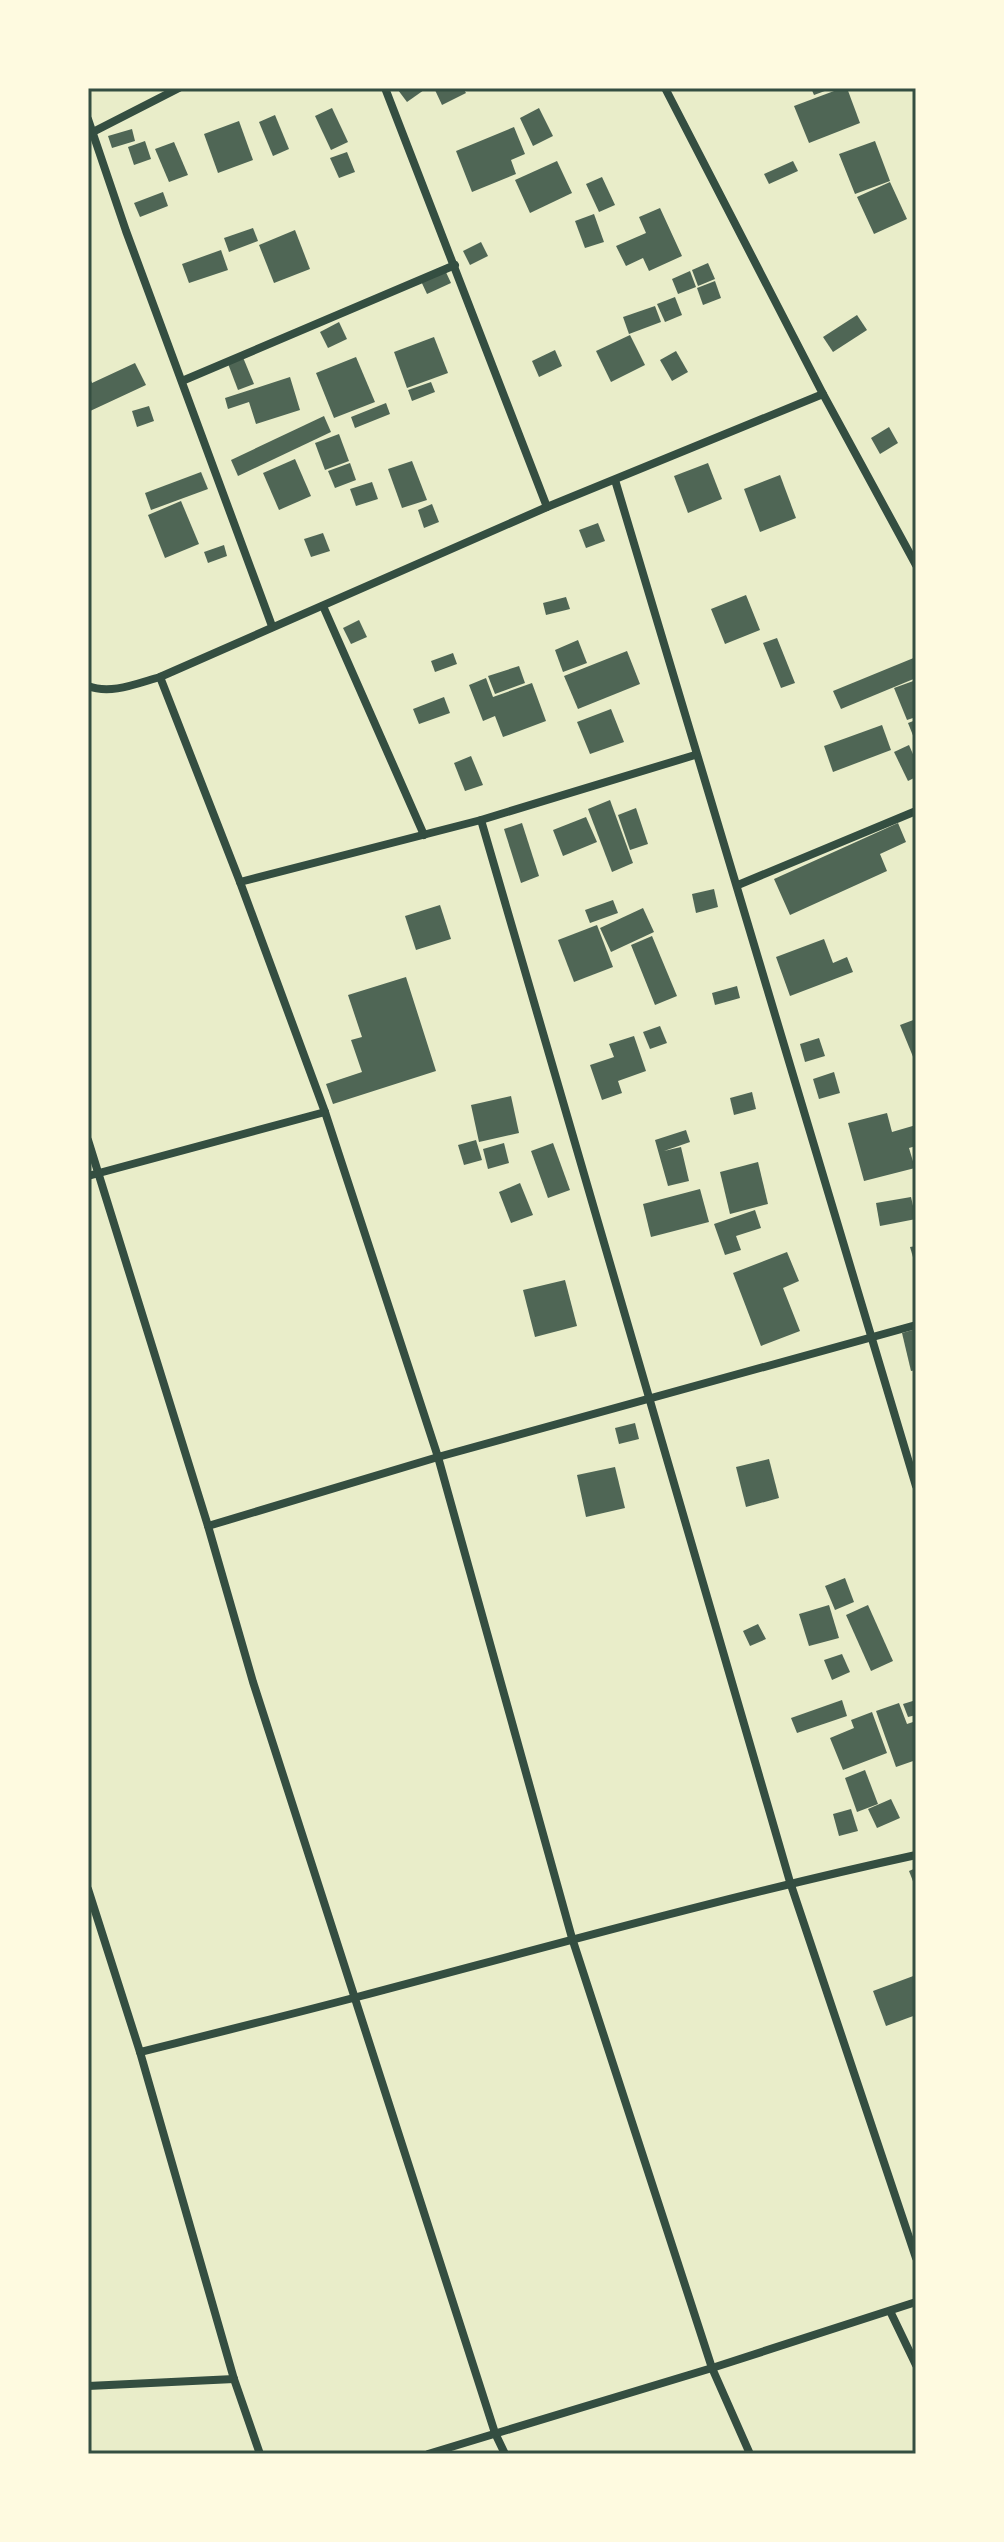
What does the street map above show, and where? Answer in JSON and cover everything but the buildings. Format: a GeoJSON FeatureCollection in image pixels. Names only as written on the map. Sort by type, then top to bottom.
{"type":"FeatureCollection","features":[{"type":"Feature","properties":{"kind":"street"},"geometry":{"type":"LineString","coordinates":[[90,133],[179,88]]}},
{"type":"Feature","properties":{"kind":"street"},"geometry":{"type":"LineString","coordinates":[[385,88],[547,507]]}},
{"type":"Feature","properties":{"kind":"street"},"geometry":{"type":"LineString","coordinates":[[665,88],[823,394],[916,565]]}},
{"type":"Feature","properties":{"kind":"street"},"geometry":{"type":"LineString","coordinates":[[88,119],[90,133],[272,626]]}},
{"type":"Feature","properties":{"kind":"street"},"geometry":{"type":"LineString","coordinates":[[182,381],[455,265]]}},
{"type":"Feature","properties":{"kind":"street"},"geometry":{"type":"LineString","coordinates":[[88,686],[115,689],[160,677],[547,507],[823,394]]}},
{"type":"Feature","properties":{"kind":"street"},"geometry":{"type":"LineString","coordinates":[[615,480],[916,1486]]}},
{"type":"Feature","properties":{"kind":"street"},"geometry":{"type":"LineString","coordinates":[[323,606],[424,835]]}},
{"type":"Feature","properties":{"kind":"street"},"geometry":{"type":"LineString","coordinates":[[160,677],[325,1112],[438,1457],[572,1938],[712,2368],[750,2454]]}},
{"type":"Feature","properties":{"kind":"street"},"geometry":{"type":"LineString","coordinates":[[240,882],[481,820],[695,755]]}},
{"type":"Feature","properties":{"kind":"street"},"geometry":{"type":"LineString","coordinates":[[738,885],[916,811]]}},
{"type":"Feature","properties":{"kind":"street"},"geometry":{"type":"LineString","coordinates":[[481,820],[790,1882],[916,2258]]}},
{"type":"Feature","properties":{"kind":"street"},"geometry":{"type":"LineString","coordinates":[[88,1176],[325,1112]]}},
{"type":"Feature","properties":{"kind":"street"},"geometry":{"type":"LineString","coordinates":[[88,1140],[253,1682],[495,2433],[505,2454]]}},
{"type":"Feature","properties":{"kind":"street"},"geometry":{"type":"LineString","coordinates":[[208,1526],[438,1457],[916,1325]]}},
{"type":"Feature","properties":{"kind":"street"},"geometry":{"type":"LineString","coordinates":[[140,2052],[790,1882],[916,1855]]}},
{"type":"Feature","properties":{"kind":"street"},"geometry":{"type":"LineString","coordinates":[[88,1889],[140,2052],[234,2379],[260,2454]]}},
{"type":"Feature","properties":{"kind":"street"},"geometry":{"type":"LineString","coordinates":[[428,2454],[916,2302]]}},
{"type":"Feature","properties":{"kind":"street"},"geometry":{"type":"LineString","coordinates":[[890,2311],[916,2365]]}},
{"type":"Feature","properties":{"kind":"street"},"geometry":{"type":"LineString","coordinates":[[88,2386],[234,2379]]}}]}
